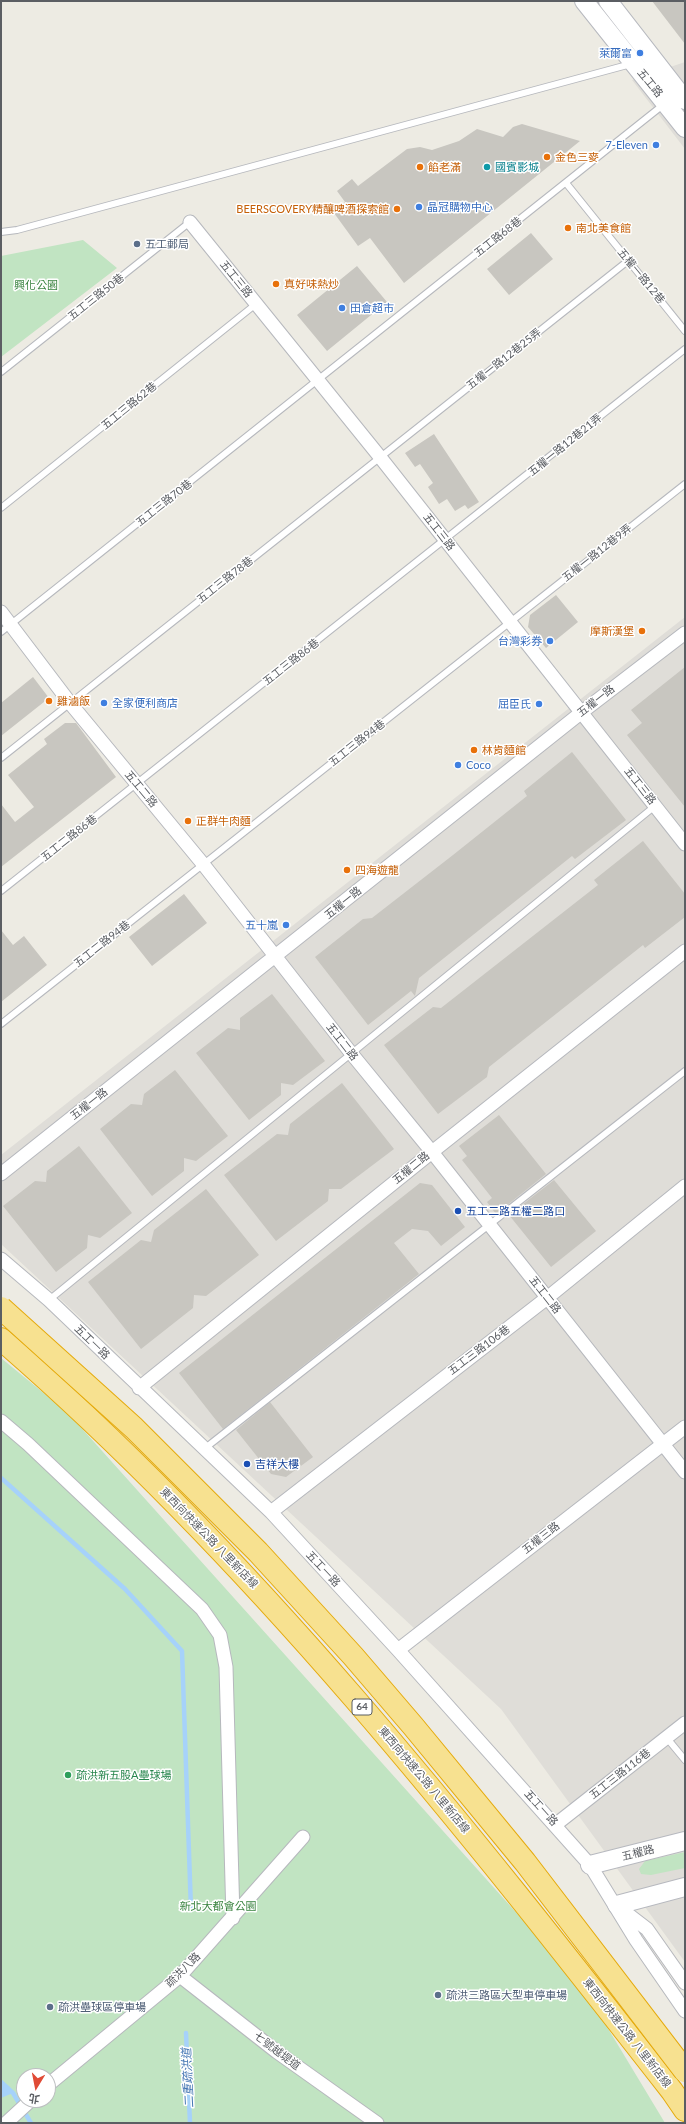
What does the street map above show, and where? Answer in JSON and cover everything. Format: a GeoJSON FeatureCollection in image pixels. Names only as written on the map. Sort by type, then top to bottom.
{"type":"FeatureCollection","features":[{"type":"Feature","properties":{"kind":"highway","name":"東西向快速公路 八里新店線"},"geometry":{"type":"LineString","coordinates":[[1,1308],[134,1428],[258,1552],[347,1651],[418,1732],[525,1862],[685,2071]]}},
{"type":"Feature","properties":{"kind":"highway","name":"東西向快速公路 八里新店線"},"geometry":{"type":"LineString","coordinates":[[1,1339],[146,1472],[261,1593],[388,1737],[501,1873],[685,2110]]}},
{"type":"Feature","properties":{"kind":"street","name":"五工路"},"geometry":{"type":"LineString","coordinates":[[584,1],[634,63],[677,98]]}},
{"type":"Feature","properties":{"kind":"street","name":"五工路"},"geometry":{"type":"LineString","coordinates":[[608,1],[677,98],[685,128]]}},
{"type":"Feature","properties":{"kind":"street","name":"五工三路"},"geometry":{"type":"LineString","coordinates":[[190,222],[317,381],[380,457],[685,844]]}},
{"type":"Feature","properties":{"kind":"street","name":"五工二路"},"geometry":{"type":"LineString","coordinates":[[1,612],[6,628],[203,864],[351,1053],[432,1152],[685,1472]]}},
{"type":"Feature","properties":{"kind":"street","name":"五權一路"},"geometry":{"type":"LineString","coordinates":[[1,1174],[582,712],[685,633]]}},
{"type":"Feature","properties":{"kind":"street","name":"五權二路"},"geometry":{"type":"LineString","coordinates":[[139,1388],[685,951]]}},
{"type":"Feature","properties":{"kind":"street","name":"五工三路106巷"},"geometry":{"type":"LineString","coordinates":[[271,1512],[547,1298],[685,1186]]}},
{"type":"Feature","properties":{"kind":"street","name":"五工一路"},"geometry":{"type":"LineString","coordinates":[[1,1259],[49,1300],[139,1388],[271,1512],[398,1650],[555,1824],[590,1865],[617,1905],[636,1940],[685,2011]]}},
{"type":"Feature","properties":{"kind":"street"},"geometry":{"type":"LineString","coordinates":[[1,1421],[28,1444],[202,1609],[220,1635],[226,1666],[233,1918]]}},
{"type":"Feature","properties":{"kind":"street","name":"五權三路"},"geometry":{"type":"LineString","coordinates":[[398,1650],[685,1427]]}},
{"type":"Feature","properties":{"kind":"street","name":"五工三路116巷"},"geometry":{"type":"LineString","coordinates":[[555,1824],[685,1722]]}},
{"type":"Feature","properties":{"kind":"street","name":"疏洪八路"},"geometry":{"type":"LineString","coordinates":[[56,2079],[180,1976],[233,1918],[303,1837]]}},
{"type":"Feature","properties":{"kind":"street","name":"五權路"},"geometry":{"type":"LineString","coordinates":[[590,1865],[685,1841]]}},
{"type":"Feature","properties":{"kind":"street"},"geometry":{"type":"LineString","coordinates":[[617,1905],[685,1887]]}},
{"type":"Feature","properties":{"kind":"street","name":"五工一路"},"geometry":{"type":"LineString","coordinates":[[617,1905],[647,1929],[685,1983]]}},
{"type":"Feature","properties":{"kind":"street","name":"七號越堤道"},"geometry":{"type":"LineString","coordinates":[[180,1976],[277,2052],[377,2123]]}},
{"type":"Feature","properties":{"kind":"street"},"geometry":{"type":"LineString","coordinates":[[6,2123],[22,2108]]}},
{"type":"Feature","properties":{"kind":"lane"},"geometry":{"type":"LineString","coordinates":[[1,232],[17,230],[634,63]]}},
{"type":"Feature","properties":{"kind":"lane","name":"五工路68巷"},"geometry":{"type":"LineString","coordinates":[[317,381],[566,183],[677,98]]}},
{"type":"Feature","properties":{"kind":"lane","name":"五權一路12巷"},"geometry":{"type":"LineString","coordinates":[[566,183],[685,331]]}},
{"type":"Feature","properties":{"kind":"lane","name":"五工三路50巷"},"geometry":{"type":"LineString","coordinates":[[1,372],[190,222]]}},
{"type":"Feature","properties":{"kind":"lane","name":"五權一路12巷25弄"},"geometry":{"type":"LineString","coordinates":[[380,457],[629,260]]}},
{"type":"Feature","properties":{"kind":"lane","name":"五工三路62巷"},"geometry":{"type":"LineString","coordinates":[[1,508],[256,304]]}},
{"type":"Feature","properties":{"kind":"lane","name":"五權一路12巷21弄"},"geometry":{"type":"LineString","coordinates":[[445,540],[685,349]]}},
{"type":"Feature","properties":{"kind":"lane","name":"五工三路70巷"},"geometry":{"type":"LineString","coordinates":[[6,628],[317,381]]}},
{"type":"Feature","properties":{"kind":"lane","name":"五工三路78巷"},"geometry":{"type":"LineString","coordinates":[[1,758],[380,457]]}},
{"type":"Feature","properties":{"kind":"lane","name":"五權一路12巷9弄"},"geometry":{"type":"LineString","coordinates":[[510,622],[685,484]]}},
{"type":"Feature","properties":{"kind":"lane","name":"五工三路86巷"},"geometry":{"type":"LineString","coordinates":[[137,784],[445,540]]}},
{"type":"Feature","properties":{"kind":"lane","name":"五工三路94巷"},"geometry":{"type":"LineString","coordinates":[[203,864],[510,622]]}},
{"type":"Feature","properties":{"kind":"lane","name":"五工二路86巷"},"geometry":{"type":"LineString","coordinates":[[1,891],[137,784]]}},
{"type":"Feature","properties":{"kind":"lane"},"geometry":{"type":"LineString","coordinates":[[49,1300],[655,806]]}},
{"type":"Feature","properties":{"kind":"lane","name":"五工二路94巷"},"geometry":{"type":"LineString","coordinates":[[1,1024],[203,864]]}},
{"type":"Feature","properties":{"kind":"lane"},"geometry":{"type":"LineString","coordinates":[[204,1449],[685,1071]]}},
{"type":"Feature","properties":{"kind":"lane"},"geometry":{"type":"LineString","coordinates":[[666,1737],[685,1760]]}},
{"type":"Feature","properties":{"kind":"shaded area"},"geometry":{"type":"Polygon","coordinates":[[[685,62],[685,149],[632,80],[685,62]]]}},
{"type":"Feature","properties":{"kind":"shaded area"},"geometry":{"type":"Polygon","coordinates":[[[685,617],[685,1962],[501,1709],[1,1244],[1,1155],[685,617]]]}},
{"type":"Feature","properties":{"kind":"green space","name":"興化公園"},"geometry":{"type":"Polygon","coordinates":[[[83,240],[117,268],[1,357],[1,256],[83,240]]]}},
{"type":"Feature","properties":{"kind":"green space","name":"新北大都會公園"},"geometry":{"type":"Polygon","coordinates":[[[1,1358],[68,1413],[583,1987],[665,2123],[1,2123],[1,1358]]]}},
{"type":"Feature","properties":{"kind":"green space"},"geometry":{"type":"Polygon","coordinates":[[[685,1852],[685,1868],[651,1875],[641,1874],[639,1869],[645,1861],[685,1852]]]}},
{"type":"Feature","properties":{"kind":"water"},"geometry":{"type":"Polygon","coordinates":[[[1,2082],[9,2086],[13,2093],[1,2098],[1,2082]]]}},
{"type":"Feature","properties":{"kind":"building"},"geometry":{"type":"Polygon","coordinates":[[[652,1],[685,1],[685,44],[652,1]]]}},
{"type":"Feature","properties":{"kind":"building","name":"晶冠購物中心"},"geometry":{"type":"Polygon","coordinates":[[[522,124],[580,141],[404,283],[370,238],[358,246],[334,213],[345,202],[337,191],[352,179],[358,186],[407,149],[420,147],[432,150],[459,141],[477,129],[503,137],[513,127],[522,124]]]}},
{"type":"Feature","properties":{"kind":"building"},"geometry":{"type":"Polygon","coordinates":[[[531,233],[553,259],[509,295],[487,269],[531,233]]]}},
{"type":"Feature","properties":{"kind":"building","name":"田倉超市"},"geometry":{"type":"Polygon","coordinates":[[[357,266],[387,302],[327,351],[297,315],[357,266]]]}},
{"type":"Feature","properties":{"kind":"building"},"geometry":{"type":"Polygon","coordinates":[[[434,434],[479,502],[468,509],[465,505],[455,511],[447,499],[439,504],[428,487],[433,483],[420,464],[415,467],[405,453],[434,434]]]}},
{"type":"Feature","properties":{"kind":"building"},"geometry":{"type":"Polygon","coordinates":[[[556,595],[578,622],[546,648],[528,627],[530,615],[556,595]]]}},
{"type":"Feature","properties":{"kind":"building"},"geometry":{"type":"Polygon","coordinates":[[[685,667],[685,807],[627,735],[642,723],[631,710],[685,667]]]}},
{"type":"Feature","properties":{"kind":"building"},"geometry":{"type":"Polygon","coordinates":[[[33,677],[49,698],[1,736],[1,703],[33,677]]]}},
{"type":"Feature","properties":{"kind":"building"},"geometry":{"type":"Polygon","coordinates":[[[65,723],[76,723],[116,777],[1,867],[1,804],[15,822],[34,807],[8,775],[47,744],[44,739],[65,723]]]}},
{"type":"Feature","properties":{"kind":"building"},"geometry":{"type":"Polygon","coordinates":[[[572,752],[626,820],[575,859],[572,856],[419,978],[415,996],[411,991],[368,1025],[315,957],[363,919],[372,918],[527,796],[524,791],[572,752]]]}},
{"type":"Feature","properties":{"kind":"building"},"geometry":{"type":"Polygon","coordinates":[[[643,841],[685,894],[685,917],[645,948],[643,945],[489,1067],[487,1077],[438,1114],[384,1045],[433,1007],[441,1008],[598,885],[594,880],[643,841]]]}},
{"type":"Feature","properties":{"kind":"building"},"geometry":{"type":"Polygon","coordinates":[[[184,894],[207,923],[152,966],[129,937],[184,894]]]}},
{"type":"Feature","properties":{"kind":"building"},"geometry":{"type":"Polygon","coordinates":[[[1,930],[13,945],[24,936],[47,965],[1,1002],[1,930]]]}},
{"type":"Feature","properties":{"kind":"building"},"geometry":{"type":"Polygon","coordinates":[[[272,994],[325,1061],[293,1085],[281,1083],[281,1095],[249,1120],[196,1053],[228,1028],[240,1030],[240,1018],[272,994]]]}},
{"type":"Feature","properties":{"kind":"building"},"geometry":{"type":"Polygon","coordinates":[[[175,1070],[228,1136],[196,1161],[184,1158],[184,1171],[152,1196],[100,1129],[131,1104],[142,1105],[144,1094],[175,1070]]]}},
{"type":"Feature","properties":{"kind":"building"},"geometry":{"type":"Polygon","coordinates":[[[342,1083],[394,1149],[341,1189],[329,1189],[328,1201],[276,1241],[224,1175],[277,1134],[288,1135],[290,1124],[342,1083]]]}},
{"type":"Feature","properties":{"kind":"building"},"geometry":{"type":"Polygon","coordinates":[[[499,1115],[546,1174],[496,1214],[487,1202],[492,1198],[462,1160],[467,1156],[459,1146],[499,1115]]]}},
{"type":"Feature","properties":{"kind":"building"},"geometry":{"type":"Polygon","coordinates":[[[79,1146],[132,1213],[100,1238],[88,1235],[87,1248],[56,1272],[3,1206],[35,1181],[46,1182],[47,1171],[79,1146]]]}},
{"type":"Feature","properties":{"kind":"building"},"geometry":{"type":"Polygon","coordinates":[[[554,1180],[596,1231],[551,1267],[509,1215],[554,1180]]]}},
{"type":"Feature","properties":{"kind":"building"},"geometry":{"type":"Polygon","coordinates":[[[420,1183],[432,1185],[465,1227],[441,1246],[428,1231],[412,1229],[394,1243],[419,1274],[223,1429],[179,1373],[420,1183]]]}},
{"type":"Feature","properties":{"kind":"building"},"geometry":{"type":"Polygon","coordinates":[[[206,1189],[259,1255],[206,1296],[194,1295],[193,1308],[141,1349],[88,1282],[141,1240],[151,1242],[154,1230],[206,1189]]]}},
{"type":"Feature","properties":{"kind":"building"},"geometry":{"type":"Polygon","coordinates":[[[270,1402],[313,1457],[286,1477],[271,1474],[236,1430],[270,1402]]]}},
{"type":"Feature","properties":{"kind":"waterway"},"geometry":{"type":"LineString","coordinates":[[1,1478],[125,1589],[182,1651],[191,1910]]}},
{"type":"Feature","properties":{"kind":"waterway","name":"二重疏洪道"},"geometry":{"type":"LineString","coordinates":[[186,2033],[190,2123]]}},
{"type":"Feature","properties":{"kind":"waterway","name":"二重疏洪道"},"geometry":{"type":"LineString","coordinates":[[1,2082],[13,2093],[31,2123]]}},
{"type":"Feature","properties":{"kind":"place","name":"萊爾富"},"geometry":{"type":"Point","coordinates":[640,53]}},
{"type":"Feature","properties":{"kind":"place","name":"7-Eleven"},"geometry":{"type":"Point","coordinates":[656,145]}},
{"type":"Feature","properties":{"kind":"place","name":"金色三麥"},"geometry":{"type":"Point","coordinates":[547,157]}},
{"type":"Feature","properties":{"kind":"place","name":"餡老滿"},"geometry":{"type":"Point","coordinates":[420,167]}},
{"type":"Feature","properties":{"kind":"place","name":"國賓影城"},"geometry":{"type":"Point","coordinates":[487,167]}},
{"type":"Feature","properties":{"kind":"place","name":"晶冠購物中心"},"geometry":{"type":"Point","coordinates":[419,207]}},
{"type":"Feature","properties":{"kind":"place","name":"BEERSCOVERY精釀啤酒探索館"},"geometry":{"type":"Point","coordinates":[397,209]}},
{"type":"Feature","properties":{"kind":"place","name":"南北美食館"},"geometry":{"type":"Point","coordinates":[568,228]}},
{"type":"Feature","properties":{"kind":"place","name":"五工郵局"},"geometry":{"type":"Point","coordinates":[137,244]}},
{"type":"Feature","properties":{"kind":"place","name":"真好味熱炒"},"geometry":{"type":"Point","coordinates":[276,284]}},
{"type":"Feature","properties":{"kind":"place","name":"田倉超市"},"geometry":{"type":"Point","coordinates":[342,308]}},
{"type":"Feature","properties":{"kind":"place","name":"摩斯漢堡"},"geometry":{"type":"Point","coordinates":[642,631]}},
{"type":"Feature","properties":{"kind":"place","name":"台灣彩券"},"geometry":{"type":"Point","coordinates":[550,641]}},
{"type":"Feature","properties":{"kind":"place","name":"雞滷飯"},"geometry":{"type":"Point","coordinates":[49,701]}},
{"type":"Feature","properties":{"kind":"place","name":"全家便利商店"},"geometry":{"type":"Point","coordinates":[104,703]}},
{"type":"Feature","properties":{"kind":"place","name":"屈臣氏"},"geometry":{"type":"Point","coordinates":[539,704]}},
{"type":"Feature","properties":{"kind":"place","name":"林肯麵館"},"geometry":{"type":"Point","coordinates":[474,750]}},
{"type":"Feature","properties":{"kind":"place","name":"Coco"},"geometry":{"type":"Point","coordinates":[458,765]}},
{"type":"Feature","properties":{"kind":"place","name":"正群牛肉麵"},"geometry":{"type":"Point","coordinates":[188,821]}},
{"type":"Feature","properties":{"kind":"place","name":"四海遊龍"},"geometry":{"type":"Point","coordinates":[347,870]}},
{"type":"Feature","properties":{"kind":"place","name":"五十嵐"},"geometry":{"type":"Point","coordinates":[286,925]}},
{"type":"Feature","properties":{"kind":"place","name":"五工二路五權二路口"},"geometry":{"type":"Point","coordinates":[458,1211]}},
{"type":"Feature","properties":{"kind":"place","name":"吉祥大樓"},"geometry":{"type":"Point","coordinates":[247,1464]}},
{"type":"Feature","properties":{"kind":"place","name":"疏洪新五股A壘球場"},"geometry":{"type":"Point","coordinates":[68,1775]}},
{"type":"Feature","properties":{"kind":"place","name":"疏洪三路區大型車停車場"},"geometry":{"type":"Point","coordinates":[438,1995]}},
{"type":"Feature","properties":{"kind":"place","name":"疏洪壘球區停車場"},"geometry":{"type":"Point","coordinates":[50,2007]}}]}
